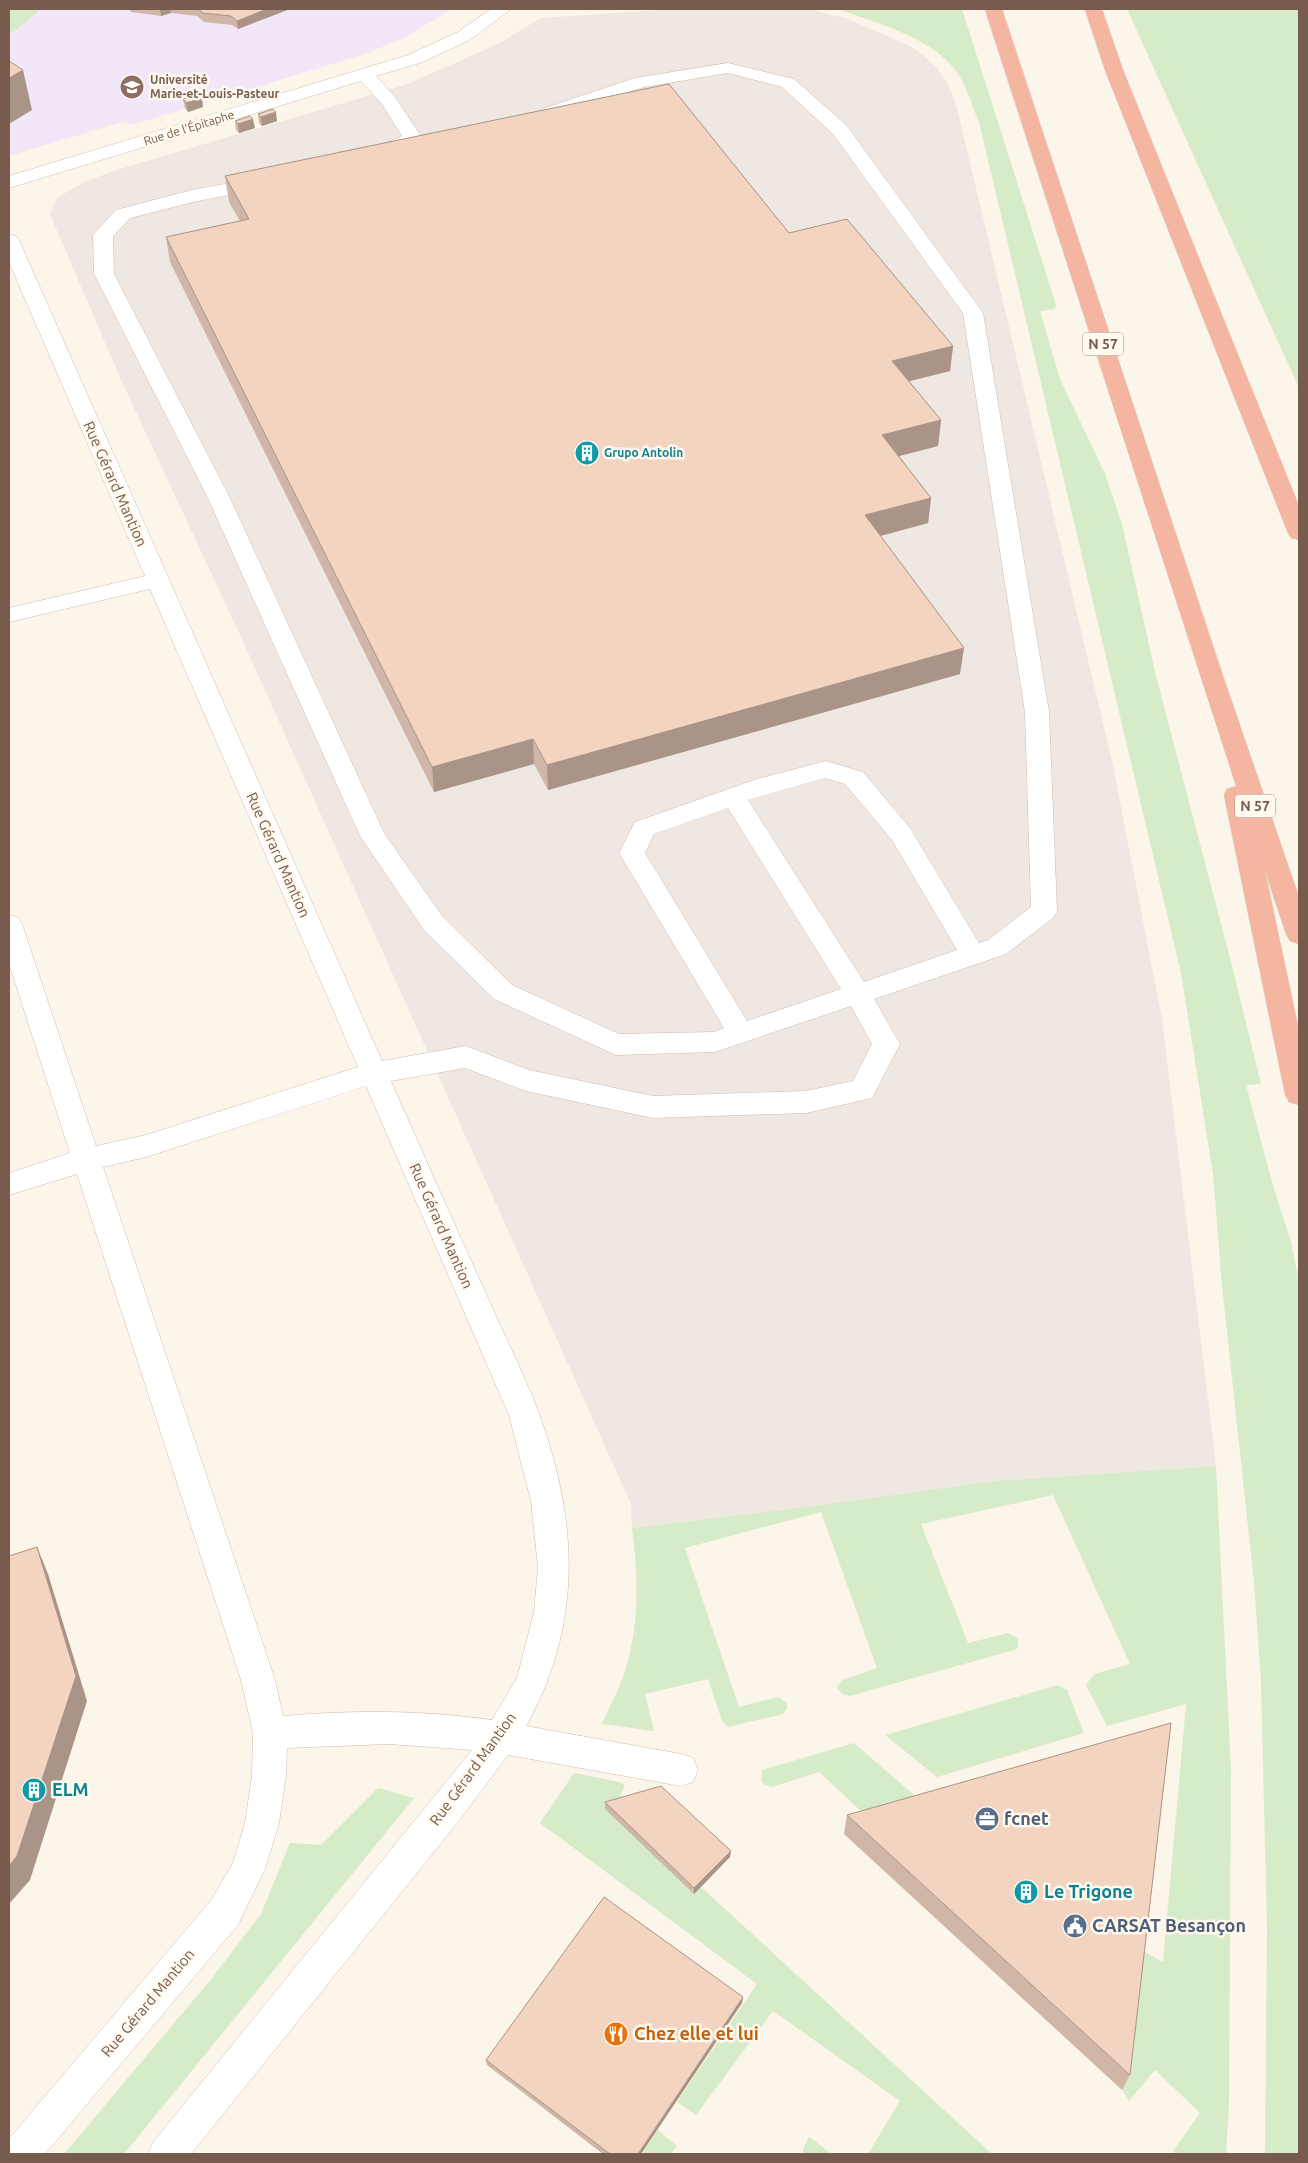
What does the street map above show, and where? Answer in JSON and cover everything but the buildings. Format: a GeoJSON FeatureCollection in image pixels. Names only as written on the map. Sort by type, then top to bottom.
{"type":"FeatureCollection","features":[{"type":"Feature","properties":{"kind":"highway","name":"N 57"},"geometry":{"type":"LineString","coordinates":[[993,9],[1212,679],[1299,934]]}},
{"type":"Feature","properties":{"kind":"highway"},"geometry":{"type":"LineString","coordinates":[[1092,9],[1114,70],[1299,533]]}},
{"type":"Feature","properties":{"kind":"highway"},"geometry":{"type":"LineString","coordinates":[[1212,679],[1299,1094]]}},
{"type":"Feature","properties":{"kind":"street","name":"Rue de l'Épitaphe"},"geometry":{"type":"LineString","coordinates":[[9,182],[414,59],[464,36],[502,9]]}},
{"type":"Feature","properties":{"kind":"street"},"geometry":{"type":"LineString","coordinates":[[280,180],[192,196],[123,214],[103,235],[104,274],[218,496],[374,836],[433,923],[503,992],[616,1045],[715,1042],[997,947],[1044,911],[1037,712],[973,313],[840,130],[788,84],[728,68],[641,82],[528,120]]}},
{"type":"Feature","properties":{"kind":"street"},"geometry":{"type":"LineString","coordinates":[[364,74],[423,137],[366,161]]}},
{"type":"Feature","properties":{"kind":"street","name":"Rue Gérard Mantion"},"geometry":{"type":"LineString","coordinates":[[9,240],[524,1414],[545,1484],[554,1547],[553,1592],[546,1632],[530,1686],[499,1738],[447,1807],[167,2154]]}},
{"type":"Feature","properties":{"kind":"street"},"geometry":{"type":"LineString","coordinates":[[9,615],[157,580]]}},
{"type":"Feature","properties":{"kind":"street"},"geometry":{"type":"LineString","coordinates":[[741,1034],[632,853],[644,828],[733,796],[826,769],[854,778],[901,834],[973,955]]}},
{"type":"Feature","properties":{"kind":"street"},"geometry":{"type":"LineString","coordinates":[[9,1184],[85,1160],[146,1146],[374,1073],[466,1057],[526,1080],[653,1107],[806,1102],[862,1090],[886,1044],[858,994],[733,796]]}},
{"type":"Feature","properties":{"kind":"street","name":"Rue Gérard Mantion"},"geometry":{"type":"LineString","coordinates":[[9,924],[85,1160],[258,1680],[270,1733],[269,1776],[262,1823],[248,1869],[225,1912],[21,2154]]}},
{"type":"Feature","properties":{"kind":"street"},"geometry":{"type":"LineString","coordinates":[[270,1733],[322,1728],[375,1727],[458,1732],[542,1744],[681,1770]]}},
{"type":"Feature","properties":{"kind":"shaded area","name":"Université Marie-et-Louis-Pasteur"},"geometry":{"type":"Polygon","coordinates":[[[9,9],[453,9],[403,38],[368,53],[131,125],[125,121],[9,156],[9,9]]]}},
{"type":"Feature","properties":{"kind":"shaded area"},"geometry":{"type":"Polygon","coordinates":[[[674,9],[809,9],[848,19],[908,45],[923,55],[936,67],[947,82],[957,108],[1112,761],[1162,1019],[1216,1466],[993,1481],[821,1505],[632,1528],[631,1504],[242,639],[122,382],[50,214],[58,197],[83,183],[113,171],[408,84],[498,44],[541,18],[674,9]]]}},
{"type":"Feature","properties":{"kind":"green space"},"geometry":{"type":"Polygon","coordinates":[[[9,9],[41,9],[16,30],[9,33],[9,9]]]}},
{"type":"Feature","properties":{"kind":"green space"},"geometry":{"type":"Polygon","coordinates":[[[837,9],[962,9],[1056,305],[1055,309],[1040,311],[1060,379],[1105,474],[1122,524],[1156,676],[1261,1084],[1246,1085],[1273,1186],[1291,1242],[1299,1281],[1299,2154],[1265,2154],[1267,1927],[1261,1681],[1254,1582],[1222,1285],[1213,1174],[1181,973],[979,122],[963,82],[945,58],[932,48],[901,32],[837,9]]]}},
{"type":"Feature","properties":{"kind":"green space"},"geometry":{"type":"Polygon","coordinates":[[[1127,9],[1299,9],[1299,388],[1127,9]]]}},
{"type":"Feature","properties":{"kind":"green space"},"geometry":{"type":"Polygon","coordinates":[[[1216,1466],[1231,1771],[1229,2105],[1226,2154],[1176,2154],[1173,2151],[1200,2113],[1155,2070],[1129,2101],[1122,2090],[1139,1949],[1163,1962],[1186,1704],[1107,1726],[1086,1685],[1094,1674],[1130,1664],[1053,1495],[921,1524],[968,1643],[1008,1633],[1018,1639],[1018,1648],[850,1696],[842,1694],[837,1688],[842,1680],[877,1668],[821,1512],[685,1548],[739,1707],[778,1697],[787,1703],[787,1708],[783,1714],[728,1727],[722,1721],[708,1679],[645,1694],[654,1731],[602,1724],[625,1672],[634,1630],[637,1596],[632,1528],[821,1505],[993,1481],[1216,1466]]]}},
{"type":"Feature","properties":{"kind":"green space"},"geometry":{"type":"Polygon","coordinates":[[[1058,1685],[1067,1690],[1084,1733],[937,1777],[885,1735],[1058,1685]]]}},
{"type":"Feature","properties":{"kind":"green space"},"geometry":{"type":"Polygon","coordinates":[[[854,1743],[930,1809],[875,1824],[819,1772],[772,1787],[765,1785],[761,1781],[762,1770],[854,1743]]]}},
{"type":"Feature","properties":{"kind":"green space"},"geometry":{"type":"Polygon","coordinates":[[[574,1773],[619,1782],[625,1785],[615,1808],[992,2154],[868,2154],[900,2101],[773,2011],[696,2115],[677,2102],[757,1984],[540,1823],[574,1773]]]}},
{"type":"Feature","properties":{"kind":"green space"},"geometry":{"type":"Polygon","coordinates":[[[378,1788],[414,1798],[124,2154],[64,2154],[212,1978],[261,1914],[290,1843],[321,1845],[378,1788]]]}},
{"type":"Feature","properties":{"kind":"green space"},"geometry":{"type":"Polygon","coordinates":[[[658,2130],[677,2146],[671,2154],[642,2154],[658,2130]]]}},
{"type":"Feature","properties":{"kind":"green space"},"geometry":{"type":"Polygon","coordinates":[[[809,2137],[832,2154],[803,2154],[803,2149],[809,2137]]]}},
{"type":"Feature","properties":{"kind":"place","name":"Université Marie-et-Louis-Pasteur"},"geometry":{"type":"Point","coordinates":[132,87]}},
{"type":"Feature","properties":{"kind":"place","name":"Grupo Antolin"},"geometry":{"type":"Point","coordinates":[587,453]}},
{"type":"Feature","properties":{"kind":"place","name":"ELM"},"geometry":{"type":"Point","coordinates":[34,1790]}},
{"type":"Feature","properties":{"kind":"place","name":"fcnet"},"geometry":{"type":"Point","coordinates":[987,1819]}},
{"type":"Feature","properties":{"kind":"place","name":"Le Trigone"},"geometry":{"type":"Point","coordinates":[1026,1892]}},
{"type":"Feature","properties":{"kind":"place","name":"CARSAT Besançon"},"geometry":{"type":"Point","coordinates":[1075,1926]}},
{"type":"Feature","properties":{"kind":"place","name":"Chez elle et lui"},"geometry":{"type":"Point","coordinates":[616,2034]}}]}
